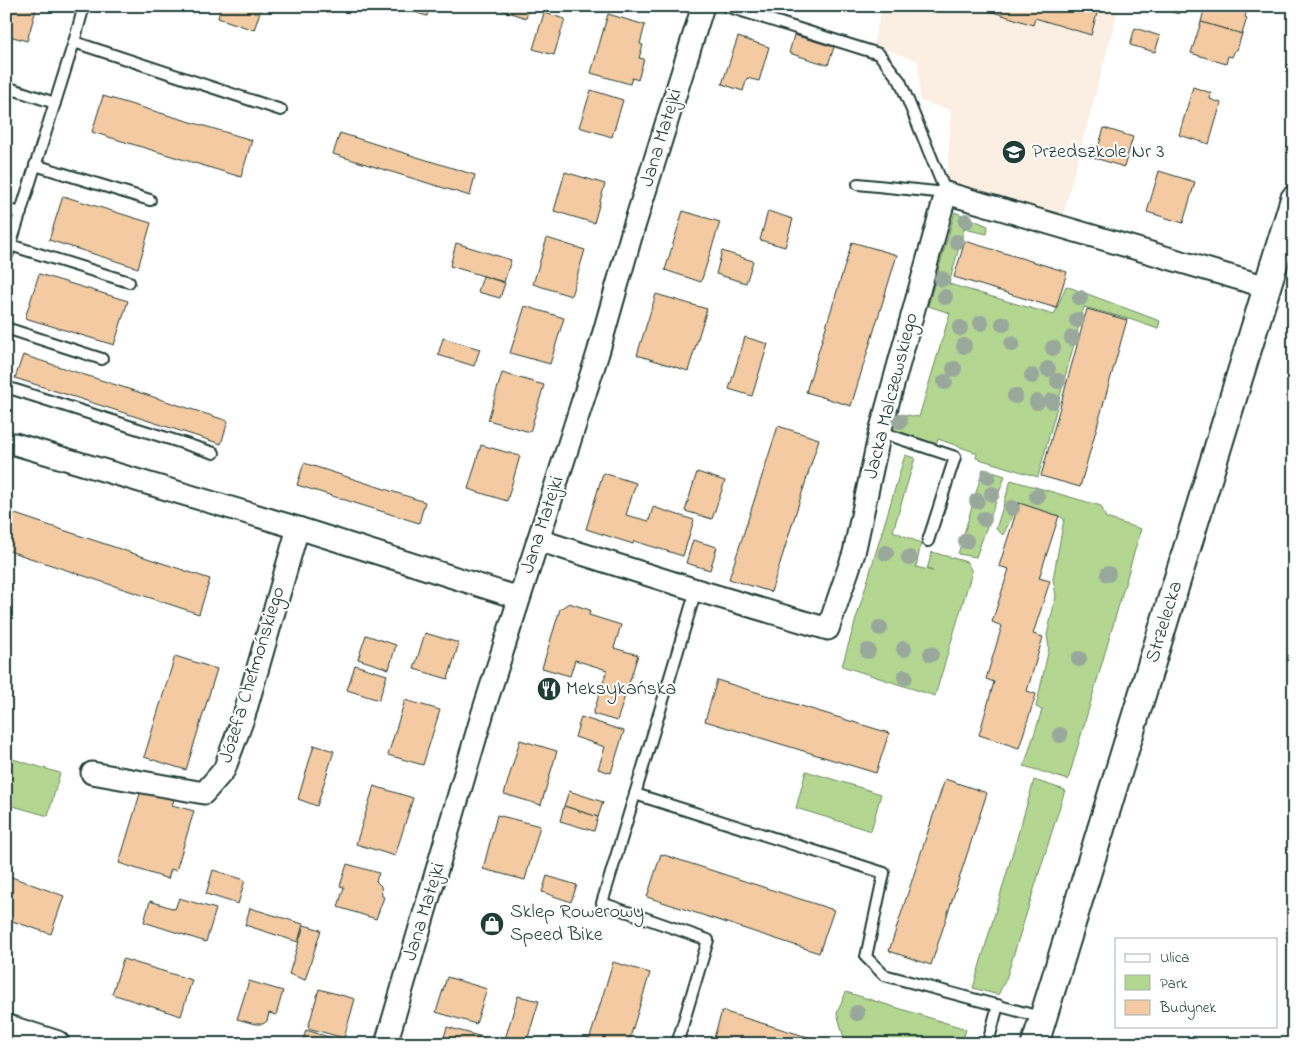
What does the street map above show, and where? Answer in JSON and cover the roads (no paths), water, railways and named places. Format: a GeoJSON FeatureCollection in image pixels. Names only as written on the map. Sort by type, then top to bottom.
{"type":"FeatureCollection","features":[{"type":"Feature","properties":{"kind":"street","name":"Jana Matejki"},"geometry":{"type":"LineString","coordinates":[[386,1044],[481,722],[598,353],[632,233],[703,6]]}},
{"type":"Feature","properties":{"kind":"street","name":"Jacka Malczewskiego"},"geometry":{"type":"LineString","coordinates":[[538,540],[828,629],[854,553],[880,432],[946,193]]}},
{"type":"Feature","properties":{"kind":"street"},"geometry":{"type":"LineString","coordinates":[[946,193],[1267,287]]}},
{"type":"Feature","properties":{"kind":"street","name":"Strzelecka"},"geometry":{"type":"LineString","coordinates":[[1035,1044],[1294,199]]}},
{"type":"Feature","properties":{"kind":"street"},"geometry":{"type":"LineString","coordinates":[[6,444],[15,444],[298,528],[520,598]]}},
{"type":"Feature","properties":{"kind":"street","name":"Józefa Chełmońskiego"},"geometry":{"type":"LineString","coordinates":[[92,773],[204,794],[224,770],[244,716],[298,528]]}},
{"type":"Feature","properties":{"kind":"street"},"geometry":{"type":"LineString","coordinates":[[7,1030],[56,1044]]}},
{"type":"Feature","properties":{"kind":"lane"},"geometry":{"type":"LineString","coordinates":[[6,259],[84,6]]}},
{"type":"Feature","properties":{"kind":"lane"},"geometry":{"type":"LineString","coordinates":[[726,6],[879,54],[900,81],[946,193],[858,184]]}},
{"type":"Feature","properties":{"kind":"lane"},"geometry":{"type":"LineString","coordinates":[[74,42],[281,110]]}},
{"type":"Feature","properties":{"kind":"lane"},"geometry":{"type":"LineString","coordinates":[[6,87],[55,102]]}},
{"type":"Feature","properties":{"kind":"lane"},"geometry":{"type":"LineString","coordinates":[[35,165],[150,200]]}},
{"type":"Feature","properties":{"kind":"lane"},"geometry":{"type":"LineString","coordinates":[[6,208],[21,213]]}},
{"type":"Feature","properties":{"kind":"lane"},"geometry":{"type":"LineString","coordinates":[[10,245],[129,282]]}},
{"type":"Feature","properties":{"kind":"lane"},"geometry":{"type":"LineString","coordinates":[[6,328],[102,359]]}},
{"type":"Feature","properties":{"kind":"lane"},"geometry":{"type":"LineString","coordinates":[[6,387],[214,453]]}},
{"type":"Feature","properties":{"kind":"lane"},"geometry":{"type":"LineString","coordinates":[[880,432],[955,457],[928,541]]}},
{"type":"Feature","properties":{"kind":"lane"},"geometry":{"type":"LineString","coordinates":[[677,1044],[708,940],[602,903],[696,590]]}},
{"type":"Feature","properties":{"kind":"lane"},"geometry":{"type":"LineString","coordinates":[[635,794],[884,873],[866,957],[884,975],[1044,1018]]}},
{"type":"Feature","properties":{"kind":"lane"},"geometry":{"type":"LineString","coordinates":[[990,1044],[989,1039],[998,1005]]}},
{"type":"Feature","properties":{"kind":"place","name":"Przedszkole Nr 3"},"geometry":{"type":"Point","coordinates":[1014,152]}},
{"type":"Feature","properties":{"kind":"place","name":"Meksykańska"},"geometry":{"type":"Point","coordinates":[549,689]}},
{"type":"Feature","properties":{"kind":"place","name":"Sklep Rowerowy Speed Bike"},"geometry":{"type":"Point","coordinates":[492,924]}}]}
